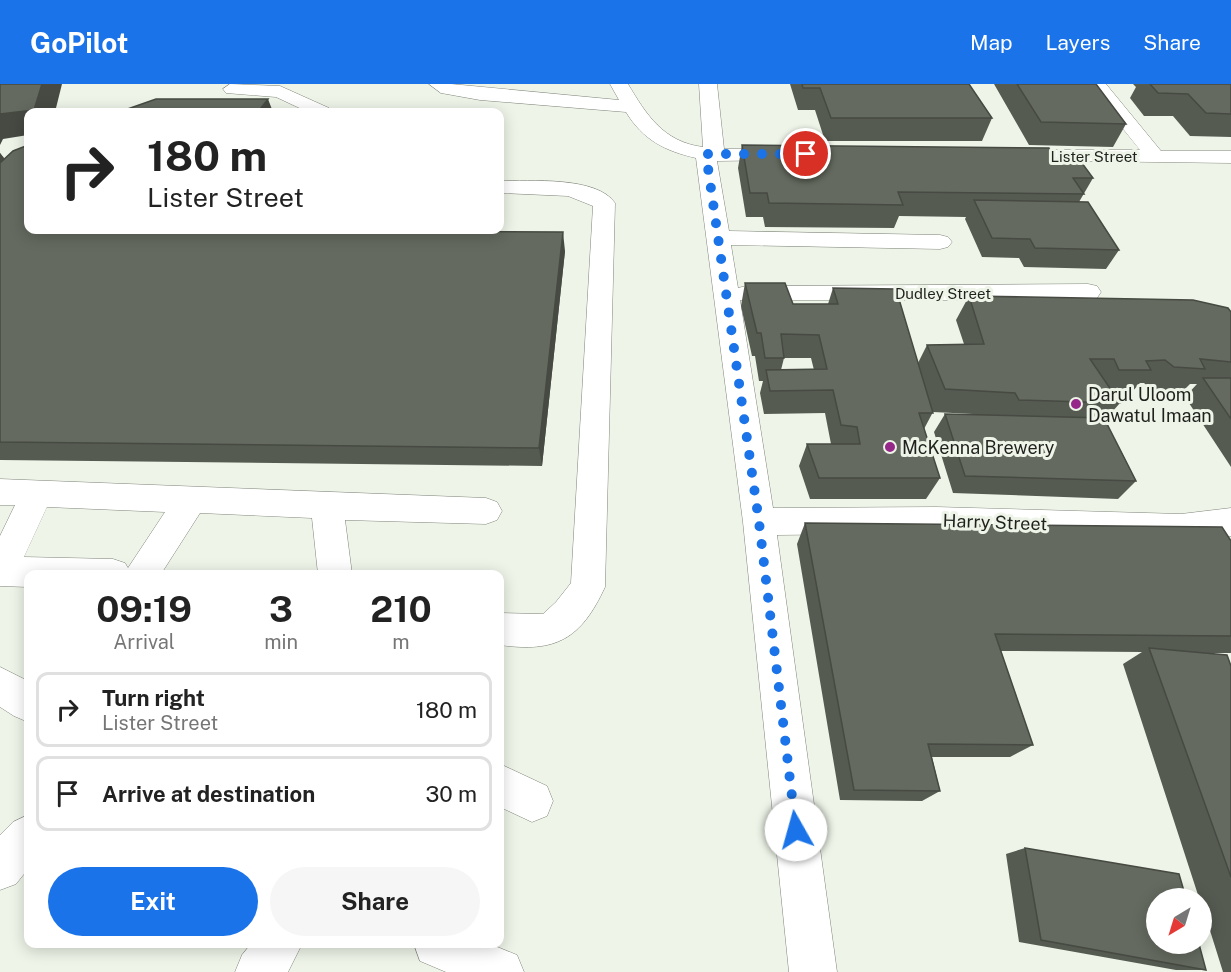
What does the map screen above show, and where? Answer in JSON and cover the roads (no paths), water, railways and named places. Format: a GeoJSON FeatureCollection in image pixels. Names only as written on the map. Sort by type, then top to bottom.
{"type":"FeatureCollection","features":[{"type":"Feature","properties":{"kind":"street"},"geometry":{"type":"LineString","coordinates":[[438,84],[447,90],[480,94],[634,107]]}},
{"type":"Feature","properties":{"kind":"street"},"geometry":{"type":"LineString","coordinates":[[619,84],[649,130],[670,145],[711,154],[809,154]]}},
{"type":"Feature","properties":{"kind":"street"},"geometry":{"type":"LineString","coordinates":[[708,84],[718,238],[759,522],[813,972]]}},
{"type":"Feature","properties":{"kind":"street"},"geometry":{"type":"LineString","coordinates":[[1096,84],[1156,157]]}},
{"type":"Feature","properties":{"kind":"street"},"geometry":{"type":"LineString","coordinates":[[232,88],[280,92],[314,108]]}},
{"type":"Feature","properties":{"kind":"street","name":"Lister Street"},"geometry":{"type":"LineString","coordinates":[[996,156],[1231,157]]}},
{"type":"Feature","properties":{"kind":"street"},"geometry":{"type":"LineString","coordinates":[[504,187],[555,188],[595,196],[604,203],[588,587],[562,624],[539,633],[504,629]]}},
{"type":"Feature","properties":{"kind":"street"},"geometry":{"type":"LineString","coordinates":[[718,238],[940,242]]}},
{"type":"Feature","properties":{"kind":"street","name":"Dudley Street"},"geometry":{"type":"LineString","coordinates":[[726,294],[1088,292]]}},
{"type":"Feature","properties":{"kind":"street"},"geometry":{"type":"LineString","coordinates":[[0,492],[486,512]]}},
{"type":"Feature","properties":{"kind":"street"},"geometry":{"type":"LineString","coordinates":[[24,572],[0,571],[37,494]]}},
{"type":"Feature","properties":{"kind":"street"},"geometry":{"type":"LineString","coordinates":[[145,570],[191,500]]}},
{"type":"Feature","properties":{"kind":"street"},"geometry":{"type":"LineString","coordinates":[[327,506],[335,570]]}},
{"type":"Feature","properties":{"kind":"street","name":"Harry Street"},"geometry":{"type":"LineString","coordinates":[[759,522],[937,518],[1181,528],[1231,522]]}},
{"type":"Feature","properties":{"kind":"street"},"geometry":{"type":"LineString","coordinates":[[0,685],[24,700]]}},
{"type":"Feature","properties":{"kind":"street"},"geometry":{"type":"LineString","coordinates":[[0,868],[24,841]]}},
{"type":"Feature","properties":{"kind":"street"},"geometry":{"type":"LineString","coordinates":[[259,972],[276,948]]}},
{"type":"Feature","properties":{"kind":"street"},"geometry":{"type":"LineString","coordinates":[[445,948],[500,972]]}},
{"type":"Feature","properties":{"kind":"place","name":"Darul Uloom Dawatul Imaan"},"geometry":{"type":"Point","coordinates":[1076,404]}},
{"type":"Feature","properties":{"kind":"place","name":"McKenna Brewery"},"geometry":{"type":"Point","coordinates":[890,447]}}]}
